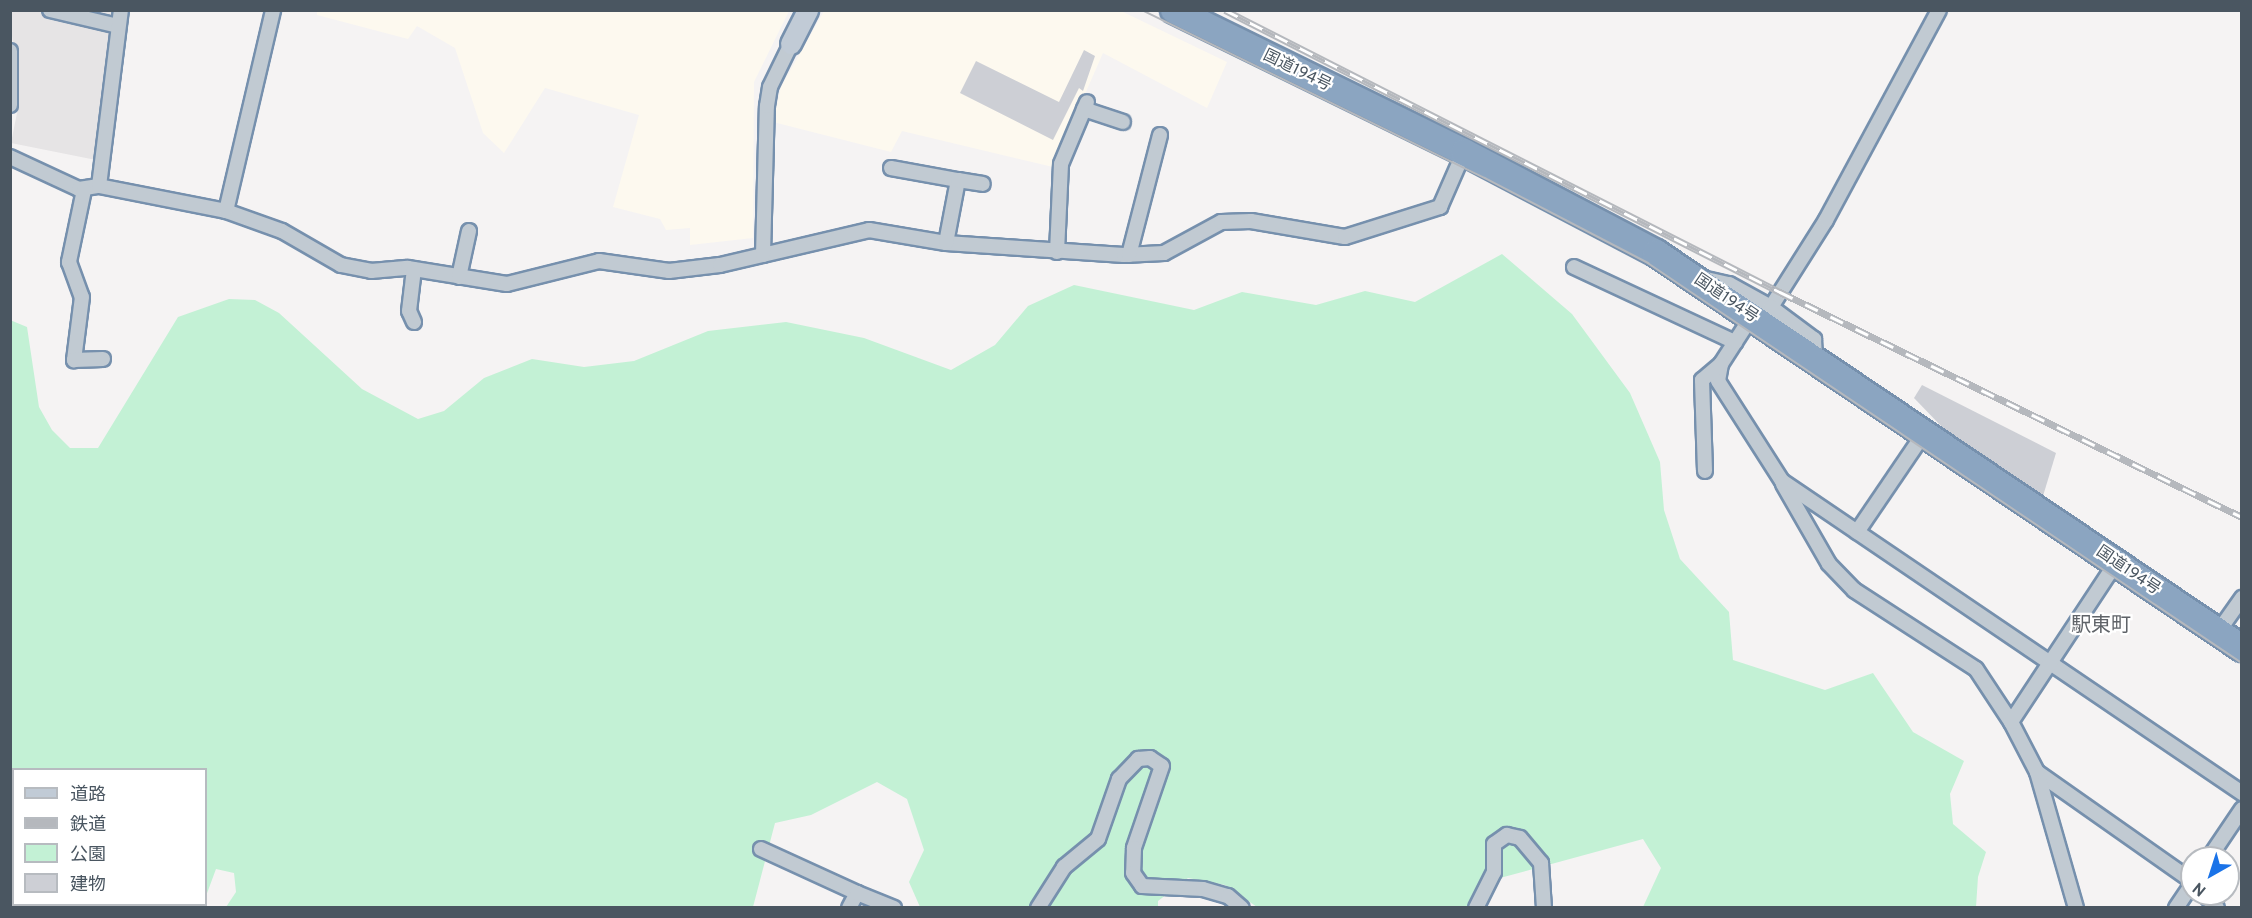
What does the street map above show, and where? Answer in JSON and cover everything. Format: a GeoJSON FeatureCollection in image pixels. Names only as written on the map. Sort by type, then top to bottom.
{"type":"FeatureCollection","features":[{"type":"Feature","properties":{"kind":"highway","name":"国道194号"},"geometry":{"type":"LineString","coordinates":[[1174,10],[1464,152],[1625,235],[1694,278],[1761,311],[1815,360],[2241,648]]}},
{"type":"Feature","properties":{"kind":"street"},"geometry":{"type":"LineString","coordinates":[[50,10],[118,26]]}},
{"type":"Feature","properties":{"kind":"street"},"geometry":{"type":"LineString","coordinates":[[99,186],[121,10]]}},
{"type":"Feature","properties":{"kind":"street"},"geometry":{"type":"LineString","coordinates":[[226,212],[273,10]]}},
{"type":"Feature","properties":{"kind":"street"},"geometry":{"type":"LineString","coordinates":[[763,255],[767,106],[770,87],[808,10]]}},
{"type":"Feature","properties":{"kind":"street"},"geometry":{"type":"LineString","coordinates":[[1705,471],[1702,380],[1721,364],[1826,220],[1939,10]]}},
{"type":"Feature","properties":{"kind":"street"},"geometry":{"type":"LineString","coordinates":[[10,51],[10,105]]}},
{"type":"Feature","properties":{"kind":"street"},"geometry":{"type":"LineString","coordinates":[[1057,252],[1061,164],[1085,105],[1123,122]]}},
{"type":"Feature","properties":{"kind":"street"},"geometry":{"type":"LineString","coordinates":[[1130,255],[1160,135]]}},
{"type":"Feature","properties":{"kind":"street"},"geometry":{"type":"LineString","coordinates":[[10,157],[84,190],[99,186],[226,212],[282,231],[341,265],[371,271],[414,269],[507,284],[599,261],[669,271],[763,255],[869,230],[946,243],[1130,255],[1164,253],[1221,222],[1251,221],[1345,237],[1388,227],[1440,207],[1464,152]]}},
{"type":"Feature","properties":{"kind":"street"},"geometry":{"type":"LineString","coordinates":[[891,168],[983,184]]}},
{"type":"Feature","properties":{"kind":"street"},"geometry":{"type":"LineString","coordinates":[[946,243],[957,180]]}},
{"type":"Feature","properties":{"kind":"street"},"geometry":{"type":"LineString","coordinates":[[84,190],[69,262],[82,297],[74,360],[103,359]]}},
{"type":"Feature","properties":{"kind":"street"},"geometry":{"type":"LineString","coordinates":[[459,277],[469,231]]}},
{"type":"Feature","properties":{"kind":"street"},"geometry":{"type":"LineString","coordinates":[[1574,267],[1736,342]]}},
{"type":"Feature","properties":{"kind":"street"},"geometry":{"type":"LineString","coordinates":[[414,269],[409,305],[414,322]]}},
{"type":"Feature","properties":{"kind":"street"},"geometry":{"type":"LineString","coordinates":[[1721,364],[1718,381],[1782,481],[1829,564],[1854,591],[1976,669],[2011,722],[2037,772],[2076,908]]}},
{"type":"Feature","properties":{"kind":"street"},"geometry":{"type":"LineString","coordinates":[[1857,532],[1923,435]]}},
{"type":"Feature","properties":{"kind":"street"},"geometry":{"type":"LineString","coordinates":[[1782,481],[2241,793]]}},
{"type":"Feature","properties":{"kind":"street"},"geometry":{"type":"LineString","coordinates":[[2011,722],[2116,563]]}},
{"type":"Feature","properties":{"kind":"street"},"geometry":{"type":"LineString","coordinates":[[2218,632],[2241,598]]}},
{"type":"Feature","properties":{"kind":"street"},"geometry":{"type":"LineString","coordinates":[[1038,908],[1064,867],[1098,839],[1119,779],[1138,759],[1150,758],[1162,766],[1134,848],[1133,873],[1142,886],[1203,889],[1228,896],[1242,908]]}},
{"type":"Feature","properties":{"kind":"street"},"geometry":{"type":"LineString","coordinates":[[2037,772],[2180,874]]}},
{"type":"Feature","properties":{"kind":"street"},"geometry":{"type":"LineString","coordinates":[[2218,846],[2241,809]]}},
{"type":"Feature","properties":{"kind":"street"},"geometry":{"type":"LineString","coordinates":[[1476,908],[1494,872],[1494,844],[1507,835],[1520,838],[1540,863],[1544,908]]}},
{"type":"Feature","properties":{"kind":"street"},"geometry":{"type":"LineString","coordinates":[[761,849],[894,908]]}},
{"type":"Feature","properties":{"kind":"street"},"geometry":{"type":"LineString","coordinates":[[849,908],[857,893]]}},
{"type":"Feature","properties":{"kind":"shaded area"},"geometry":{"type":"Polygon","coordinates":[[[10,11],[112,11],[96,160],[11,143],[18,108],[10,11]]]}},
{"type":"Feature","properties":{"kind":"shaded area"},"geometry":{"type":"Polygon","coordinates":[[[317,11],[789,11],[754,82],[753,238],[690,245],[690,228],[666,230],[660,219],[613,207],[639,115],[545,88],[504,153],[483,133],[455,48],[417,26],[408,39],[317,15],[317,11]]]}},
{"type":"Feature","properties":{"kind":"shaded area"},"geometry":{"type":"Polygon","coordinates":[[[824,11],[1121,11],[1227,62],[1207,108],[1103,53],[1053,167],[902,131],[891,152],[773,122],[781,87],[824,11]]]}},
{"type":"Feature","properties":{"kind":"green space"},"geometry":{"type":"Polygon","coordinates":[[[1502,254],[1572,314],[1630,393],[1660,462],[1664,510],[1680,559],[1729,612],[1733,660],[1825,690],[1873,673],[1913,732],[1964,761],[1950,794],[1953,824],[1986,852],[1978,877],[1976,907],[1643,907],[1661,868],[1643,839],[1500,878],[1471,907],[1257,907],[1225,885],[1188,878],[1158,901],[1158,907],[920,907],[909,882],[924,850],[907,799],[877,782],[811,815],[775,823],[753,907],[226,907],[236,892],[234,873],[216,869],[207,893],[207,768],[12,768],[12,906],[106,906],[11,907],[10,320],[27,327],[39,407],[52,430],[70,448],[98,448],[178,317],[229,299],[255,300],[279,313],[362,389],[418,419],[444,411],[484,378],[532,359],[584,367],[634,361],[708,331],[786,322],[864,338],[951,370],[995,345],[1028,306],[1074,285],[1194,310],[1242,292],[1316,305],[1365,291],[1415,302],[1502,254]]]}},
{"type":"Feature","properties":{"kind":"building"},"geometry":{"type":"Polygon","coordinates":[[[1084,50],[1095,56],[1083,91],[1079,88],[1053,140],[960,93],[976,61],[1059,102],[1084,50]]]}},
{"type":"Feature","properties":{"kind":"building"},"geometry":{"type":"Polygon","coordinates":[[[1922,385],[2056,453],[2043,496],[1943,428],[1914,398],[1922,385]]]}},
{"type":"Feature","properties":{"kind":"tram line"},"geometry":{"type":"LineString","coordinates":[[1142,10],[1485,178],[1648,263],[2242,663]]}},
{"type":"Feature","properties":{"kind":"railway"},"geometry":{"type":"LineString","coordinates":[[1225,10],[1780,292],[2242,517]]}},
{"type":"Feature","properties":{"kind":"district","name":"駅東町"},"geometry":{"type":"Point","coordinates":[2101,626]}}]}
